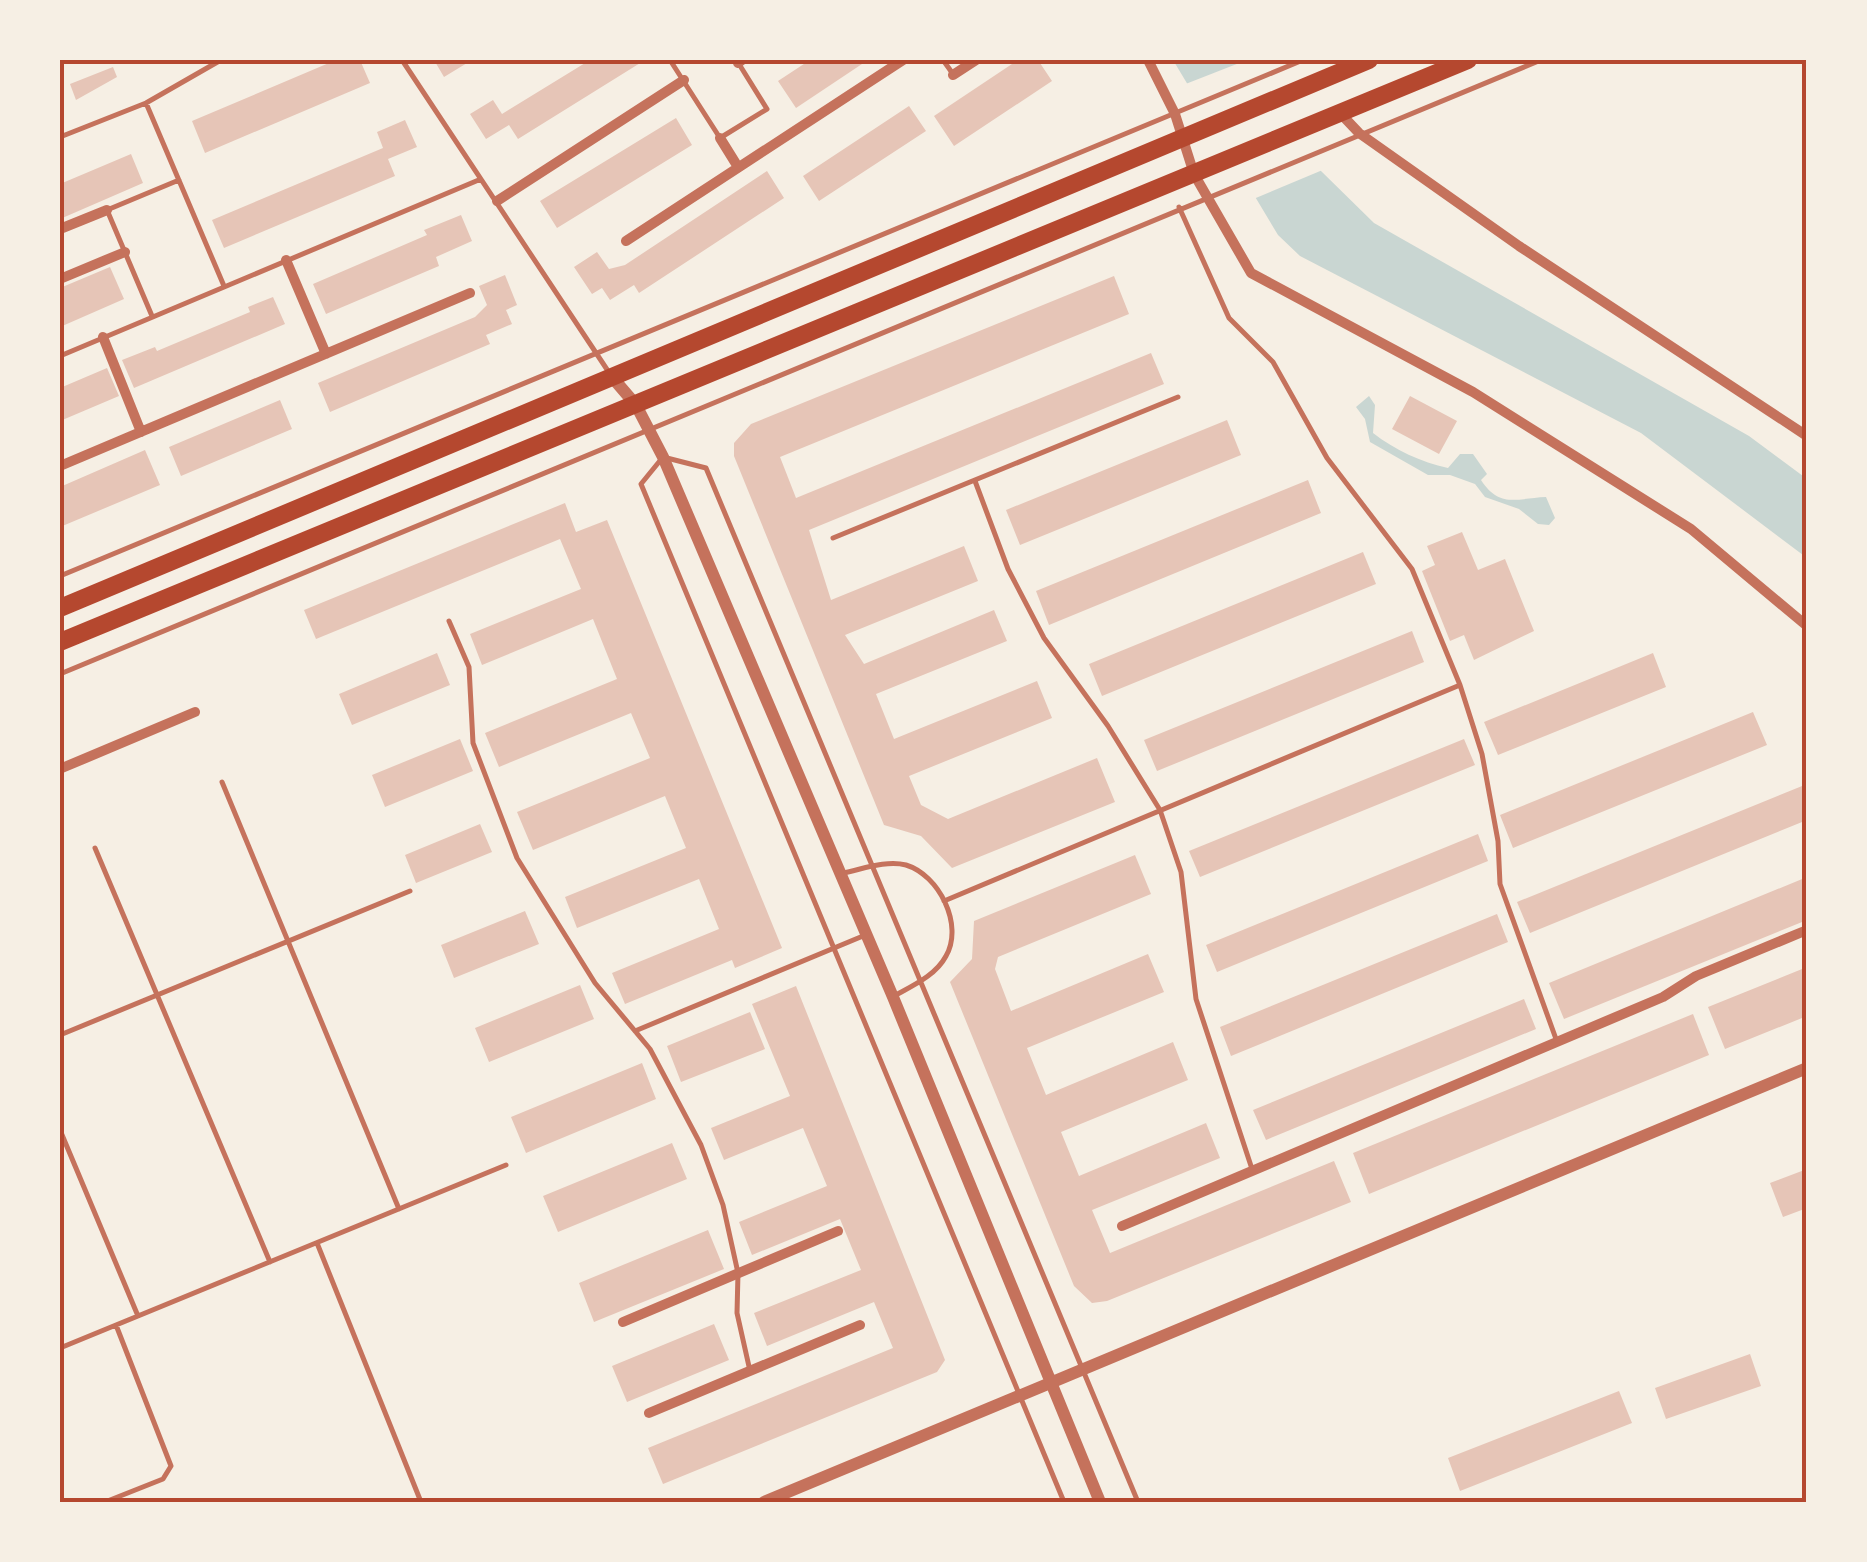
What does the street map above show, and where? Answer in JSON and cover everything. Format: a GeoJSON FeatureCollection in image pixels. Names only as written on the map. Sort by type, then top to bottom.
{"type":"FeatureCollection","features":[{"type":"Feature","properties":{"kind":"main road"},"geometry":{"type":"LineString","coordinates":[[60,608],[1369,60]]}},
{"type":"Feature","properties":{"kind":"main road"},"geometry":{"type":"LineString","coordinates":[[60,642],[1468,60]]}},
{"type":"Feature","properties":{"kind":"street"},"geometry":{"type":"LineString","coordinates":[[626,240],[903,60]]}},
{"type":"Feature","properties":{"kind":"street"},"geometry":{"type":"LineString","coordinates":[[953,75],[976,60]]}},
{"type":"Feature","properties":{"kind":"street"},"geometry":{"type":"LineString","coordinates":[[1148,60],[1180,112],[1202,170],[1205,196],[1251,273],[1474,392],[1674,518],[1807,626]]}},
{"type":"Feature","properties":{"kind":"street"},"geometry":{"type":"LineString","coordinates":[[498,201],[684,80]]}},
{"type":"Feature","properties":{"kind":"street"},"geometry":{"type":"LineString","coordinates":[[1341,114],[1359,133],[1519,246],[1807,436]]}},
{"type":"Feature","properties":{"kind":"street"},"geometry":{"type":"LineString","coordinates":[[720,138],[738,168]]}},
{"type":"Feature","properties":{"kind":"street"},"geometry":{"type":"LineString","coordinates":[[60,230],[107,210]]}},
{"type":"Feature","properties":{"kind":"street"},"geometry":{"type":"LineString","coordinates":[[60,280],[125,252]]}},
{"type":"Feature","properties":{"kind":"street"},"geometry":{"type":"LineString","coordinates":[[286,260],[326,354]]}},
{"type":"Feature","properties":{"kind":"street"},"geometry":{"type":"LineString","coordinates":[[60,466],[470,293]]}},
{"type":"Feature","properties":{"kind":"street"},"geometry":{"type":"LineString","coordinates":[[103,337],[141,432]]}},
{"type":"Feature","properties":{"kind":"street"},"geometry":{"type":"LineString","coordinates":[[612,377],[636,404],[664,457],[1100,1502]]}},
{"type":"Feature","properties":{"kind":"street"},"geometry":{"type":"LineString","coordinates":[[62,768],[195,712]]}},
{"type":"Feature","properties":{"kind":"street"},"geometry":{"type":"LineString","coordinates":[[1122,1226],[1662,998],[1696,976],[1807,930]]}},
{"type":"Feature","properties":{"kind":"street"},"geometry":{"type":"LineString","coordinates":[[764,1502],[1807,1068]]}},
{"type":"Feature","properties":{"kind":"street"},"geometry":{"type":"LineString","coordinates":[[623,1322],[838,1231]]}},
{"type":"Feature","properties":{"kind":"street"},"geometry":{"type":"LineString","coordinates":[[648,1413],[860,1324]]}},
{"type":"Feature","properties":{"kind":"lane"},"geometry":{"type":"LineString","coordinates":[[60,137],[146,103],[221,60]]}},
{"type":"Feature","properties":{"kind":"lane"},"geometry":{"type":"LineString","coordinates":[[402,60],[612,377]]}},
{"type":"Feature","properties":{"kind":"lane"},"geometry":{"type":"LineString","coordinates":[[670,60],[720,138],[768,108],[739,61]]}},
{"type":"Feature","properties":{"kind":"lane"},"geometry":{"type":"LineString","coordinates":[[943,60],[953,75]]}},
{"type":"Feature","properties":{"kind":"lane"},"geometry":{"type":"LineString","coordinates":[[60,674],[651,432],[1205,196],[1541,60]]}},
{"type":"Feature","properties":{"kind":"lane"},"geometry":{"type":"LineString","coordinates":[[60,576],[1300,61]]}},
{"type":"Feature","properties":{"kind":"lane"},"geometry":{"type":"LineString","coordinates":[[146,103],[224,286]]}},
{"type":"Feature","properties":{"kind":"lane"},"geometry":{"type":"LineString","coordinates":[[60,356],[482,179]]}},
{"type":"Feature","properties":{"kind":"lane"},"geometry":{"type":"LineString","coordinates":[[152,316],[107,210],[179,180]]}},
{"type":"Feature","properties":{"kind":"lane"},"geometry":{"type":"LineString","coordinates":[[1180,207],[1229,318],[1273,362],[1327,458],[1412,569],[1460,685],[1486,768],[1498,841],[1500,884],[1557,1042]]}},
{"type":"Feature","properties":{"kind":"lane"},"geometry":{"type":"LineString","coordinates":[[833,538],[1178,397]]}},
{"type":"Feature","properties":{"kind":"lane"},"geometry":{"type":"LineString","coordinates":[[1064,1502],[641,484],[664,457],[706,468],[1138,1502]]}},
{"type":"Feature","properties":{"kind":"lane"},"geometry":{"type":"LineString","coordinates":[[975,481],[1008,570],[1044,638],[1108,726],[1160,810],[1181,872],[1196,1000],[1253,1170]]}},
{"type":"Feature","properties":{"kind":"lane"},"geometry":{"type":"LineString","coordinates":[[449,620],[469,667],[473,742],[517,858],[595,983],[660,1065],[701,1145],[724,1206],[738,1272],[736,1313],[750,1370]]}},
{"type":"Feature","properties":{"kind":"lane"},"geometry":{"type":"LineString","coordinates":[[944,901],[1460,685]]}},
{"type":"Feature","properties":{"kind":"lane"},"geometry":{"type":"LineString","coordinates":[[222,782],[399,1209]]}},
{"type":"Feature","properties":{"kind":"lane"},"geometry":{"type":"LineString","coordinates":[[95,848],[270,1262]]}},
{"type":"Feature","properties":{"kind":"lane"},"geometry":{"type":"LineString","coordinates":[[840,874],[872,866],[906,865],[923,873],[944,901],[952,940],[946,956],[920,982],[892,997]]}},
{"type":"Feature","properties":{"kind":"lane"},"geometry":{"type":"LineString","coordinates":[[60,1035],[410,891]]}},
{"type":"Feature","properties":{"kind":"lane"},"geometry":{"type":"LineString","coordinates":[[635,1031],[866,935]]}},
{"type":"Feature","properties":{"kind":"lane"},"geometry":{"type":"LineString","coordinates":[[60,1130],[138,1316]]}},
{"type":"Feature","properties":{"kind":"lane"},"geometry":{"type":"LineString","coordinates":[[60,1348],[506,1165]]}},
{"type":"Feature","properties":{"kind":"lane"},"geometry":{"type":"LineString","coordinates":[[317,1243],[422,1502]]}},
{"type":"Feature","properties":{"kind":"lane"},"geometry":{"type":"LineString","coordinates":[[105,1502],[163,1479],[171,1466],[116,1324]]}},
{"type":"Feature","properties":{"kind":"shaded area"},"geometry":{"type":"Polygon","coordinates":[[[1173,60],[1254,60],[1321,171],[1374,223],[1749,436],[1807,479],[1807,558],[1641,433],[1300,256],[1278,235],[1173,60]]]}},
{"type":"Feature","properties":{"kind":"shaded area"},"geometry":{"type":"Polygon","coordinates":[[[1369,396],[1375,405],[1373,433],[1381,439],[1409,455],[1448,468],[1460,454],[1473,454],[1487,474],[1481,480],[1495,495],[1510,500],[1546,497],[1555,518],[1549,525],[1538,524],[1519,509],[1485,497],[1475,484],[1450,475],[1428,475],[1370,442],[1365,419],[1356,407],[1369,396]]]}},
{"type":"Feature","properties":{"kind":"pier"},"geometry":{"type":"Polygon","coordinates":[[[1247,60],[1260,60],[1325,169],[1251,200],[1183,85],[1247,60]]]}},
{"type":"Feature","properties":{"kind":"building"},"geometry":{"type":"Polygon","coordinates":[[[336,60],[360,60],[370,83],[205,153],[192,121],[336,60]]]}},
{"type":"Feature","properties":{"kind":"building"},"geometry":{"type":"Polygon","coordinates":[[[434,60],[472,60],[444,77],[434,60]]]}},
{"type":"Feature","properties":{"kind":"building"},"geometry":{"type":"Polygon","coordinates":[[[590,60],[645,60],[518,139],[509,125],[486,139],[470,114],[493,100],[502,114],[590,60]]]}},
{"type":"Feature","properties":{"kind":"building"},"geometry":{"type":"Polygon","coordinates":[[[810,60],[868,60],[796,108],[778,81],[810,60]]]}},
{"type":"Feature","properties":{"kind":"building"},"geometry":{"type":"Polygon","coordinates":[[[1018,60],[1038,60],[1052,81],[954,146],[934,116],[1018,60]]]}},
{"type":"Feature","properties":{"kind":"building"},"geometry":{"type":"Polygon","coordinates":[[[113,67],[117,77],[76,100],[70,84],[113,67]]]}},
{"type":"Feature","properties":{"kind":"building"},"geometry":{"type":"Polygon","coordinates":[[[909,106],[926,131],[819,201],[803,176],[909,106]]]}},
{"type":"Feature","properties":{"kind":"building"},"geometry":{"type":"Polygon","coordinates":[[[676,118],[692,145],[557,228],[540,201],[676,118]]]}},
{"type":"Feature","properties":{"kind":"building"},"geometry":{"type":"Polygon","coordinates":[[[405,120],[417,147],[388,159],[395,176],[224,248],[212,220],[383,148],[377,132],[405,120]]]}},
{"type":"Feature","properties":{"kind":"building"},"geometry":{"type":"Polygon","coordinates":[[[131,154],[143,183],[60,219],[60,184],[131,154]]]}},
{"type":"Feature","properties":{"kind":"building"},"geometry":{"type":"Polygon","coordinates":[[[767,171],[784,198],[639,293],[634,285],[610,300],[602,288],[592,294],[574,267],[597,252],[609,269],[625,265],[767,171]]]}},
{"type":"Feature","properties":{"kind":"building"},"geometry":{"type":"Polygon","coordinates":[[[461,215],[472,241],[436,257],[439,266],[326,314],[313,284],[427,235],[424,230],[461,215]]]}},
{"type":"Feature","properties":{"kind":"building"},"geometry":{"type":"Polygon","coordinates":[[[110,267],[124,299],[60,327],[60,288],[110,267]]]}},
{"type":"Feature","properties":{"kind":"building"},"geometry":{"type":"Polygon","coordinates":[[[505,275],[517,305],[506,310],[512,324],[486,335],[490,344],[330,412],[318,383],[475,317],[487,305],[479,286],[505,275]]]}},
{"type":"Feature","properties":{"kind":"building"},"geometry":{"type":"Polygon","coordinates":[[[1114,276],[1129,314],[780,457],[796,498],[1151,353],[1164,384],[809,530],[831,600],[964,546],[978,581],[845,635],[864,664],[994,610],[1007,641],[876,694],[894,739],[1037,681],[1052,718],[909,776],[921,805],[948,819],[1097,758],[1115,802],[952,868],[921,836],[884,825],[734,456],[734,443],[751,424],[1114,276]]]}},
{"type":"Feature","properties":{"kind":"building"},"geometry":{"type":"Polygon","coordinates":[[[273,297],[285,324],[134,388],[122,360],[155,347],[157,351],[250,312],[248,307],[273,297]]]}},
{"type":"Feature","properties":{"kind":"building"},"geometry":{"type":"Polygon","coordinates":[[[107,368],[119,396],[60,421],[60,388],[107,368]]]}},
{"type":"Feature","properties":{"kind":"building"},"geometry":{"type":"Polygon","coordinates":[[[1410,396],[1457,421],[1439,454],[1392,429],[1410,396]]]}},
{"type":"Feature","properties":{"kind":"building"},"geometry":{"type":"Polygon","coordinates":[[[280,400],[292,429],[181,476],[169,447],[280,400]]]}},
{"type":"Feature","properties":{"kind":"building"},"geometry":{"type":"Polygon","coordinates":[[[1227,420],[1241,455],[1020,545],[1006,510],[1227,420]]]}},
{"type":"Feature","properties":{"kind":"building"},"geometry":{"type":"Polygon","coordinates":[[[145,450],[160,485],[60,527],[60,487],[145,450]]]}},
{"type":"Feature","properties":{"kind":"building"},"geometry":{"type":"Polygon","coordinates":[[[1308,480],[1321,513],[1049,625],[1036,591],[1308,480]]]}},
{"type":"Feature","properties":{"kind":"building"},"geometry":{"type":"Polygon","coordinates":[[[565,503],[576,532],[607,520],[782,948],[735,968],[732,960],[625,1004],[612,973],[719,929],[699,879],[577,928],[565,897],[686,848],[665,796],[533,850],[517,812],[650,758],[631,713],[499,767],[485,733],[617,679],[593,619],[482,665],[470,634],[581,589],[560,539],[316,639],[304,610],[565,503]]]}},
{"type":"Feature","properties":{"kind":"building"},"geometry":{"type":"Polygon","coordinates":[[[1462,532],[1478,570],[1505,559],[1534,631],[1474,660],[1464,635],[1450,641],[1422,571],[1435,565],[1427,546],[1462,532]]]}},
{"type":"Feature","properties":{"kind":"building"},"geometry":{"type":"Polygon","coordinates":[[[1363,552],[1376,584],[1102,696],[1089,664],[1363,552]]]}},
{"type":"Feature","properties":{"kind":"building"},"geometry":{"type":"Polygon","coordinates":[[[1412,631],[1424,662],[1157,771],[1144,740],[1412,631]]]}},
{"type":"Feature","properties":{"kind":"building"},"geometry":{"type":"Polygon","coordinates":[[[437,653],[450,685],[352,725],[339,694],[437,653]]]}},
{"type":"Feature","properties":{"kind":"building"},"geometry":{"type":"Polygon","coordinates":[[[1653,653],[1666,687],[1498,755],[1484,722],[1653,653]]]}},
{"type":"Feature","properties":{"kind":"building"},"geometry":{"type":"Polygon","coordinates":[[[1753,712],[1767,745],[1513,848],[1500,815],[1753,712]]]}},
{"type":"Feature","properties":{"kind":"building"},"geometry":{"type":"Polygon","coordinates":[[[460,739],[473,771],[385,807],[372,775],[460,739]]]}},
{"type":"Feature","properties":{"kind":"building"},"geometry":{"type":"Polygon","coordinates":[[[1464,739],[1475,765],[1200,877],[1189,851],[1464,739]]]}},
{"type":"Feature","properties":{"kind":"building"},"geometry":{"type":"Polygon","coordinates":[[[1807,784],[1807,820],[1530,933],[1517,902],[1807,784]]]}},
{"type":"Feature","properties":{"kind":"building"},"geometry":{"type":"Polygon","coordinates":[[[480,824],[492,852],[416,883],[405,855],[480,824]]]}},
{"type":"Feature","properties":{"kind":"building"},"geometry":{"type":"Polygon","coordinates":[[[1478,834],[1488,861],[1217,972],[1206,945],[1478,834]]]}},
{"type":"Feature","properties":{"kind":"building"},"geometry":{"type":"Polygon","coordinates":[[[1135,855],[1151,894],[998,957],[995,969],[1011,1011],[1148,954],[1164,992],[1027,1048],[1046,1095],[1173,1042],[1188,1080],[1061,1132],[1079,1176],[1206,1123],[1220,1158],[1092,1210],[1110,1253],[1334,1161],[1351,1202],[1107,1301],[1092,1303],[1074,1286],[950,982],[972,959],[974,921],[1135,855]]]}},
{"type":"Feature","properties":{"kind":"building"},"geometry":{"type":"Polygon","coordinates":[[[1807,877],[1807,920],[1564,1019],[1549,983],[1807,877]]]}},
{"type":"Feature","properties":{"kind":"building"},"geometry":{"type":"Polygon","coordinates":[[[525,911],[539,944],[454,978],[441,945],[525,911]]]}},
{"type":"Feature","properties":{"kind":"building"},"geometry":{"type":"Polygon","coordinates":[[[1497,914],[1508,942],[1231,1056],[1220,1027],[1497,914]]]}},
{"type":"Feature","properties":{"kind":"building"},"geometry":{"type":"Polygon","coordinates":[[[1807,967],[1807,1016],[1725,1049],[1708,1007],[1807,967]]]}},
{"type":"Feature","properties":{"kind":"building"},"geometry":{"type":"Polygon","coordinates":[[[580,985],[594,1019],[489,1062],[475,1028],[580,985]]]}},
{"type":"Feature","properties":{"kind":"building"},"geometry":{"type":"Polygon","coordinates":[[[796,986],[945,1360],[937,1372],[663,1484],[648,1448],[893,1348],[874,1302],[767,1346],[754,1313],[861,1270],[840,1219],[752,1255],[739,1222],[827,1186],[803,1128],[724,1160],[711,1128],[790,1096],[752,1004],[796,986]]]}},
{"type":"Feature","properties":{"kind":"building"},"geometry":{"type":"Polygon","coordinates":[[[1524,999],[1536,1029],[1266,1140],[1253,1110],[1524,999]]]}},
{"type":"Feature","properties":{"kind":"building"},"geometry":{"type":"Polygon","coordinates":[[[750,1012],[765,1049],[681,1082],[667,1046],[750,1012]]]}},
{"type":"Feature","properties":{"kind":"building"},"geometry":{"type":"Polygon","coordinates":[[[1693,1014],[1709,1055],[1369,1194],[1353,1153],[1693,1014]]]}},
{"type":"Feature","properties":{"kind":"building"},"geometry":{"type":"Polygon","coordinates":[[[642,1063],[656,1099],[526,1153],[511,1117],[642,1063]]]}},
{"type":"Feature","properties":{"kind":"building"},"geometry":{"type":"Polygon","coordinates":[[[672,1143],[687,1179],[558,1232],[543,1196],[672,1143]]]}},
{"type":"Feature","properties":{"kind":"building"},"geometry":{"type":"Polygon","coordinates":[[[1807,1169],[1807,1208],[1783,1217],[1770,1183],[1807,1169]]]}},
{"type":"Feature","properties":{"kind":"building"},"geometry":{"type":"Polygon","coordinates":[[[708,1230],[724,1269],[594,1322],[579,1283],[708,1230]]]}},
{"type":"Feature","properties":{"kind":"building"},"geometry":{"type":"Polygon","coordinates":[[[714,1324],[729,1360],[627,1402],[612,1366],[714,1324]]]}},
{"type":"Feature","properties":{"kind":"building"},"geometry":{"type":"Polygon","coordinates":[[[1750,1354],[1761,1386],[1666,1419],[1655,1388],[1750,1354]]]}},
{"type":"Feature","properties":{"kind":"building"},"geometry":{"type":"Polygon","coordinates":[[[1619,1391],[1632,1423],[1460,1491],[1448,1458],[1619,1391]]]}}]}
